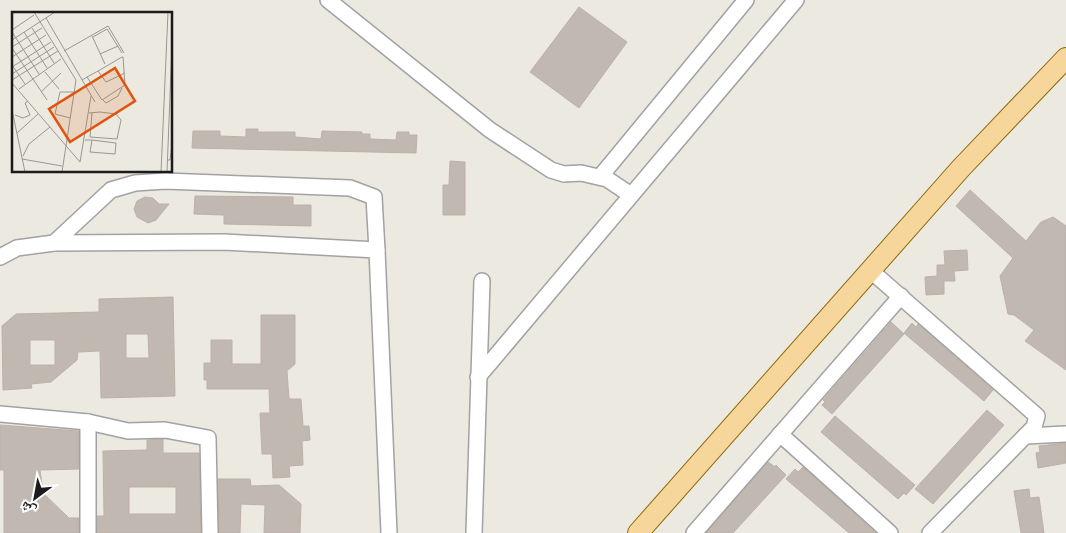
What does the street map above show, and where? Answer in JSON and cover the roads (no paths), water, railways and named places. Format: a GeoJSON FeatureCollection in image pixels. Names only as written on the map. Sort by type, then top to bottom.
{"type":"FeatureCollection","features":[{"type":"Feature","properties":{"kind":"main road"},"geometry":{"type":"LineString","coordinates":[[638,533],[870,270],[1058,73],[1066,58]]}},
{"type":"Feature","properties":{"kind":"street"},"geometry":{"type":"LineString","coordinates":[[328,0],[497,135],[551,170],[564,174],[581,173],[607,179],[631,195]]}},
{"type":"Feature","properties":{"kind":"street"},"geometry":{"type":"LineString","coordinates":[[600,177],[746,0]]}},
{"type":"Feature","properties":{"kind":"street"},"geometry":{"type":"LineString","coordinates":[[478,378],[796,0]]}},
{"type":"Feature","properties":{"kind":"street"},"geometry":{"type":"LineString","coordinates":[[54,244],[112,190],[136,183],[165,181],[350,188],[374,197],[389,533]]}},
{"type":"Feature","properties":{"kind":"street"},"geometry":{"type":"LineString","coordinates":[[0,257],[17,248],[54,244],[224,242],[377,250]]}},
{"type":"Feature","properties":{"kind":"street"},"geometry":{"type":"LineString","coordinates":[[870,270],[1037,416],[1034,427],[930,533]]}},
{"type":"Feature","properties":{"kind":"street"},"geometry":{"type":"LineString","coordinates":[[474,533],[482,281]]}},
{"type":"Feature","properties":{"kind":"street"},"geometry":{"type":"LineString","coordinates":[[694,533],[901,296]]}},
{"type":"Feature","properties":{"kind":"street"},"geometry":{"type":"LineString","coordinates":[[0,414],[88,422],[128,431],[165,430],[208,438],[210,533]]}},
{"type":"Feature","properties":{"kind":"street"},"geometry":{"type":"LineString","coordinates":[[88,422],[88,533]]}},
{"type":"Feature","properties":{"kind":"street"},"geometry":{"type":"LineString","coordinates":[[780,434],[890,533]]}},
{"type":"Feature","properties":{"kind":"street"},"geometry":{"type":"LineString","coordinates":[[1025,436],[1066,434]]}}]}
